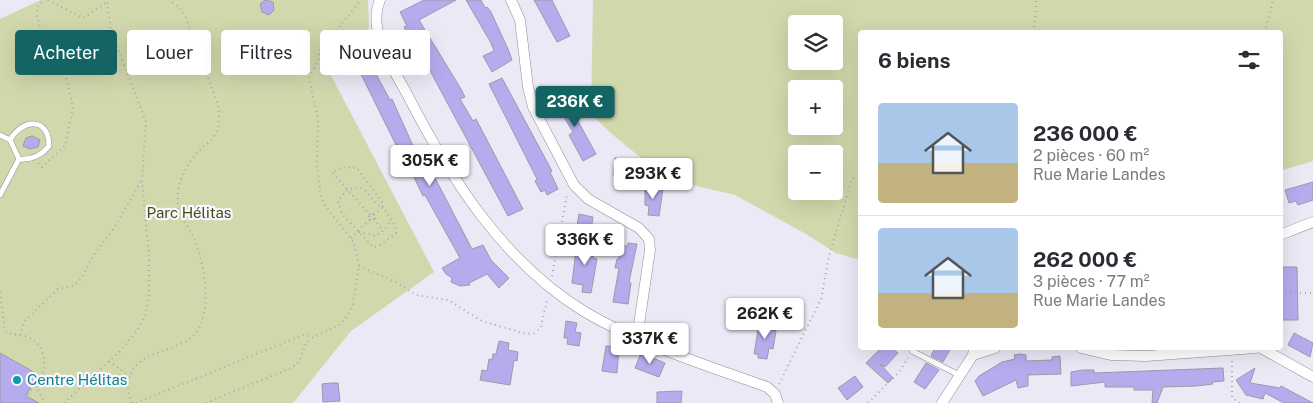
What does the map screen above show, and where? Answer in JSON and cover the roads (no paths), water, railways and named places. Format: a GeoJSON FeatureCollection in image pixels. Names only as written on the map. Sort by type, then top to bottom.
{"type":"FeatureCollection","features":[{"type":"Feature","properties":{"kind":"street"},"geometry":{"type":"LineString","coordinates":[[380,0],[375,12],[375,26],[384,51],[425,130],[453,178],[520,262],[550,288],[586,312],[637,338],[767,387],[777,398]]}},
{"type":"Feature","properties":{"kind":"street"},"geometry":{"type":"LineString","coordinates":[[511,0],[520,20],[528,87],[533,107],[574,185],[588,199],[639,228],[649,239],[650,250],[637,338]]}},
{"type":"Feature","properties":{"kind":"street"},"geometry":{"type":"LineString","coordinates":[[1283,234],[1313,222]]}},
{"type":"Feature","properties":{"kind":"street"},"geometry":{"type":"LineString","coordinates":[[1088,350],[1126,356],[1240,350]]}},
{"type":"Feature","properties":{"kind":"street"},"geometry":{"type":"LineString","coordinates":[[1264,350],[1313,377]]}},
{"type":"Feature","properties":{"kind":"street"},"geometry":{"type":"LineString","coordinates":[[942,403],[973,351]]}},
{"type":"Feature","properties":{"kind":"lane"},"geometry":{"type":"LineString","coordinates":[[10,140],[21,126],[36,124],[42,127],[46,133],[49,146],[44,153],[33,158],[19,159]]}},
{"type":"Feature","properties":{"kind":"lane"},"geometry":{"type":"LineString","coordinates":[[0,135],[10,140],[19,159]]}},
{"type":"Feature","properties":{"kind":"lane"},"geometry":{"type":"LineString","coordinates":[[0,195],[19,159]]}},
{"type":"Feature","properties":{"kind":"lane"},"geometry":{"type":"LineString","coordinates":[[912,351],[959,375]]}},
{"type":"Feature","properties":{"kind":"place","name":"Centre Hélitas"},"geometry":{"type":"Point","coordinates":[17,380]}},
{"type":"Feature","properties":{"kind":"park label","name":"Parc Hélitas"},"geometry":{"type":"Point","coordinates":[189,213]}}]}
